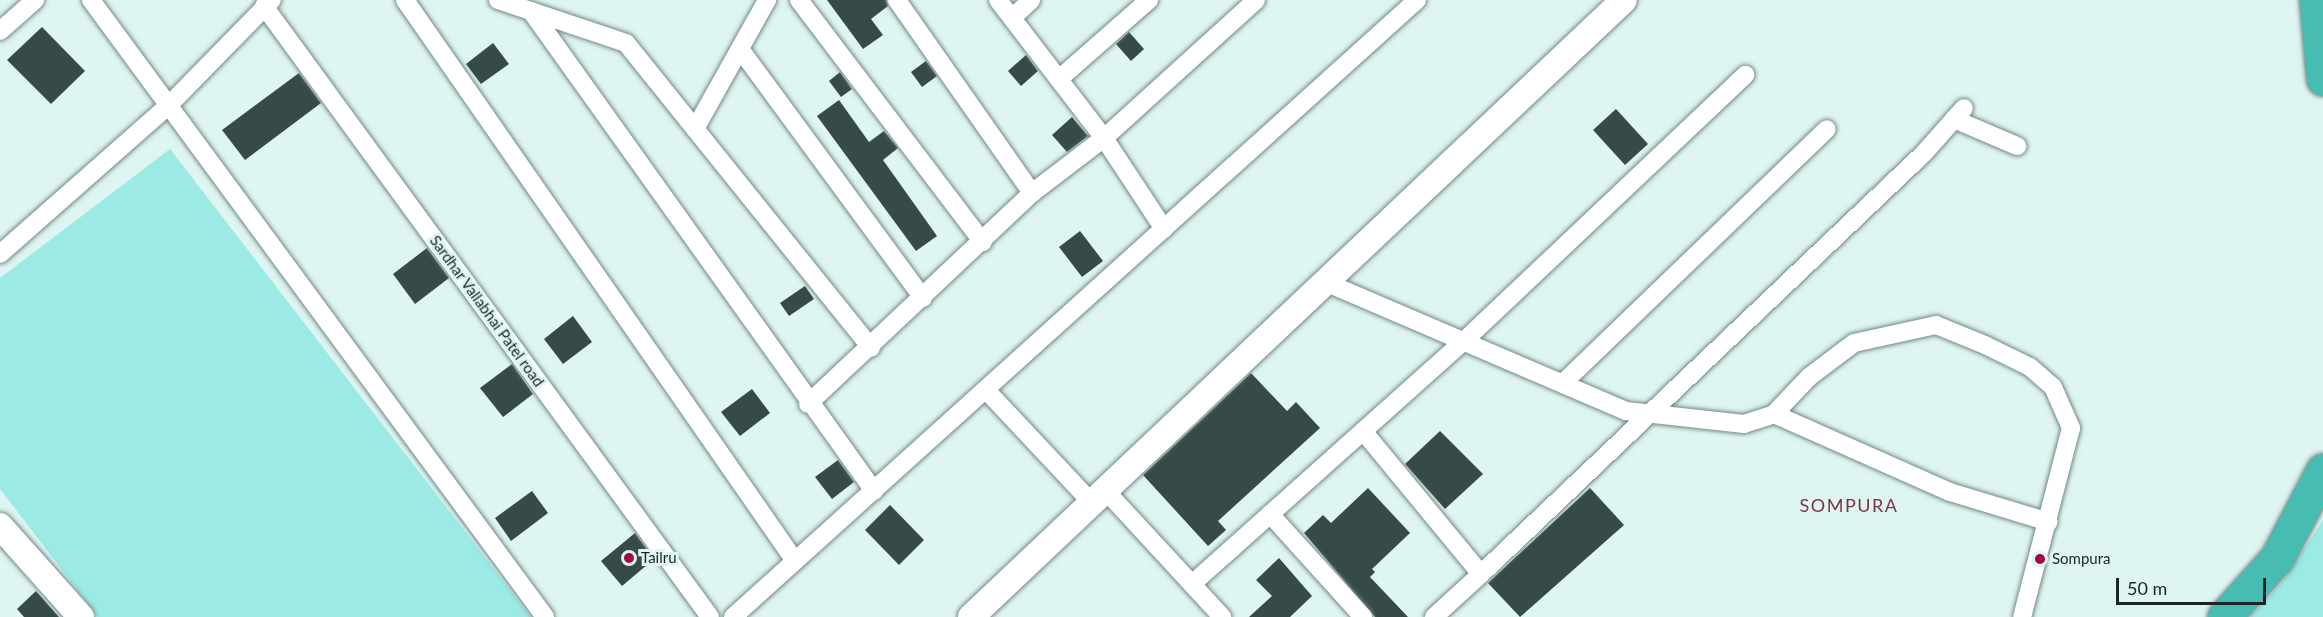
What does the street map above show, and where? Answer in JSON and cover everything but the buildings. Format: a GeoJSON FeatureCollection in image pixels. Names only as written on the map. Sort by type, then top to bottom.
{"type":"FeatureCollection","features":[{"type":"Feature","properties":{"kind":"highway"},"geometry":{"type":"LineString","coordinates":[[2316,0],[2323,79]]}},
{"type":"Feature","properties":{"kind":"highway"},"geometry":{"type":"LineString","coordinates":[[2224,617],[2277,558],[2323,470]]}},
{"type":"Feature","properties":{"kind":"street"},"geometry":{"type":"LineString","coordinates":[[0,31],[35,0]]}},
{"type":"Feature","properties":{"kind":"street"},"geometry":{"type":"LineString","coordinates":[[91,0],[545,617]]}},
{"type":"Feature","properties":{"kind":"street"},"geometry":{"type":"LineString","coordinates":[[405,0],[795,561]]}},
{"type":"Feature","properties":{"kind":"street"},"geometry":{"type":"LineString","coordinates":[[498,0],[626,43],[872,348]]}},
{"type":"Feature","properties":{"kind":"street"},"geometry":{"type":"LineString","coordinates":[[695,129],[767,0]]}},
{"type":"Feature","properties":{"kind":"street"},"geometry":{"type":"LineString","coordinates":[[799,0],[983,242]]}},
{"type":"Feature","properties":{"kind":"street"},"geometry":{"type":"LineString","coordinates":[[897,0],[1032,193]]}},
{"type":"Feature","properties":{"kind":"street"},"geometry":{"type":"LineString","coordinates":[[998,0],[1104,138],[1164,229]]}},
{"type":"Feature","properties":{"kind":"street"},"geometry":{"type":"LineString","coordinates":[[1012,18],[1031,0]]}},
{"type":"Feature","properties":{"kind":"street"},"geometry":{"type":"LineString","coordinates":[[1059,80],[1149,0]]}},
{"type":"Feature","properties":{"kind":"street"},"geometry":{"type":"LineString","coordinates":[[808,404],[872,348],[1032,193],[1104,138],[1256,0]]}},
{"type":"Feature","properties":{"kind":"street"},"geometry":{"type":"LineString","coordinates":[[733,617],[1417,0]]}},
{"type":"Feature","properties":{"kind":"street"},"geometry":{"type":"LineString","coordinates":[[971,617],[1624,0]]}},
{"type":"Feature","properties":{"kind":"street"},"geometry":{"type":"LineString","coordinates":[[0,254],[169,105],[268,3]]}},
{"type":"Feature","properties":{"kind":"street","name":"Sardhar Vallabhai Patel road"},"geometry":{"type":"LineString","coordinates":[[268,3],[710,617]]}},
{"type":"Feature","properties":{"kind":"street"},"geometry":{"type":"LineString","coordinates":[[531,11],[808,404],[874,491]]}},
{"type":"Feature","properties":{"kind":"street"},"geometry":{"type":"LineString","coordinates":[[740,49],[923,298]]}},
{"type":"Feature","properties":{"kind":"street"},"geometry":{"type":"LineString","coordinates":[[1192,584],[1465,340],[1746,75]]}},
{"type":"Feature","properties":{"kind":"street"},"geometry":{"type":"LineString","coordinates":[[1434,617],[1646,412],[1924,153],[1959,113],[2017,146]]}},
{"type":"Feature","properties":{"kind":"street"},"geometry":{"type":"LineString","coordinates":[[1563,383],[1827,129]]}},
{"type":"Feature","properties":{"kind":"street"},"geometry":{"type":"LineString","coordinates":[[1325,282],[1465,340],[1626,411],[1744,424],[1774,414],[1809,377],[1854,343],[1936,325],[2030,367],[2053,387],[2071,428],[2049,522],[2022,617]]}},
{"type":"Feature","properties":{"kind":"street"},"geometry":{"type":"LineString","coordinates":[[986,390],[1192,584],[1222,617]]}},
{"type":"Feature","properties":{"kind":"street"},"geometry":{"type":"LineString","coordinates":[[1774,414],[1950,492],[2049,522]]}},
{"type":"Feature","properties":{"kind":"street"},"geometry":{"type":"LineString","coordinates":[[1363,431],[1481,574]]}},
{"type":"Feature","properties":{"kind":"street"},"geometry":{"type":"LineString","coordinates":[[1270,514],[1363,617]]}},
{"type":"Feature","properties":{"kind":"street"},"geometry":{"type":"LineString","coordinates":[[3,537],[81,617]]}},
{"type":"Feature","properties":{"kind":"shaded area"},"geometry":{"type":"Polygon","coordinates":[[[170,149],[531,617],[98,617],[0,489],[0,278],[170,149]]]}},
{"type":"Feature","properties":{"kind":"shaded area"},"geometry":{"type":"Polygon","coordinates":[[[2323,520],[2323,617],[2250,617],[2284,580],[2323,520]]]}},
{"type":"Feature","properties":{"kind":"place","name":"Tailru"},"geometry":{"type":"Point","coordinates":[629,558]}},
{"type":"Feature","properties":{"kind":"place","name":"Sompura"},"geometry":{"type":"Point","coordinates":[2040,559]}},
{"type":"Feature","properties":{"kind":"district","name":"SOMPURA"},"geometry":{"type":"Point","coordinates":[1849,505]}}]}
